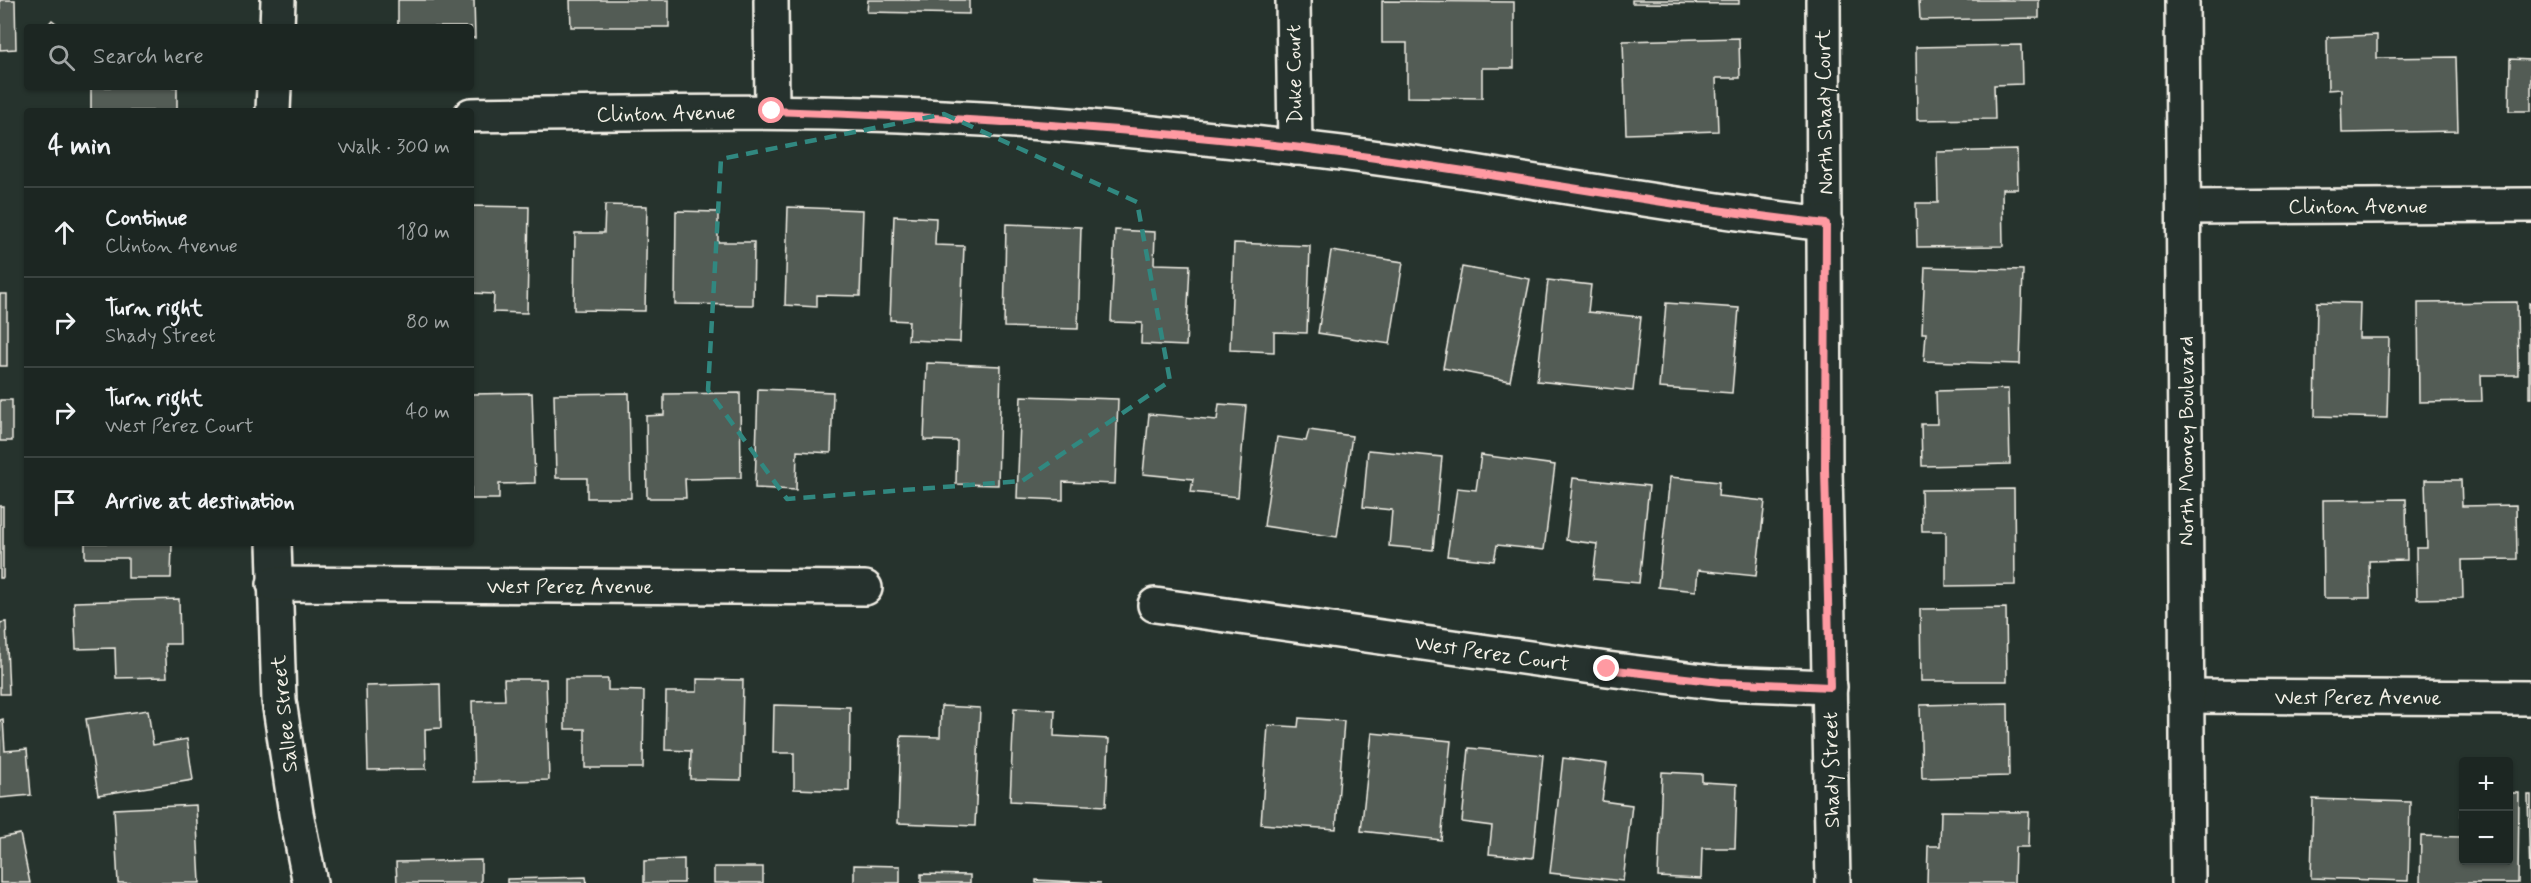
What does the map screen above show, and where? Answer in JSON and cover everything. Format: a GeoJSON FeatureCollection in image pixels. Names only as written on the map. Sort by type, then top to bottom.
{"type":"FeatureCollection","features":[{"type":"Feature","properties":{"kind":"street"},"geometry":{"type":"LineString","coordinates":[[277,24],[278,0]]}},
{"type":"Feature","properties":{"kind":"street"},"geometry":{"type":"LineString","coordinates":[[771,0],[772,111]]}},
{"type":"Feature","properties":{"kind":"street","name":"Duke Court"},"geometry":{"type":"LineString","coordinates":[[1293,0],[1295,148]]}},
{"type":"Feature","properties":{"kind":"street","name":"North Shady Court"},"geometry":{"type":"LineString","coordinates":[[1823,0],[1826,224]]}},
{"type":"Feature","properties":{"kind":"street","name":"North Mooney Boulevard"},"geometry":{"type":"LineString","coordinates":[[2182,0],[2186,207],[2188,883]]}},
{"type":"Feature","properties":{"kind":"street"},"geometry":{"type":"LineString","coordinates":[[273,108],[274,90]]}},
{"type":"Feature","properties":{"kind":"street","name":"Clinton Avenue"},"geometry":{"type":"LineString","coordinates":[[474,115],[772,111],[944,117],[1110,129],[1295,148],[1744,215],[1826,224]]}},
{"type":"Feature","properties":{"kind":"street","name":"Clinton Avenue"},"geometry":{"type":"LineString","coordinates":[[2186,207],[2531,205]]}},
{"type":"Feature","properties":{"kind":"street","name":"Shady Street"},"geometry":{"type":"LineString","coordinates":[[1826,224],[1825,469],[1833,883]]}},
{"type":"Feature","properties":{"kind":"street","name":"Sallee Street"},"geometry":{"type":"LineString","coordinates":[[274,546],[279,701],[296,813],[310,883]]}},
{"type":"Feature","properties":{"kind":"street","name":"West Perez Avenue"},"geometry":{"type":"LineString","coordinates":[[274,584],[865,588]]}},
{"type":"Feature","properties":{"kind":"street","name":"West Perez Court"},"geometry":{"type":"LineString","coordinates":[[1155,605],[1607,669],[1720,682],[1830,687]]}},
{"type":"Feature","properties":{"kind":"street","name":"West Perez Avenue"},"geometry":{"type":"LineString","coordinates":[[2186,696],[2531,698]]}},
{"type":"Feature","properties":{"kind":"highlighted area"},"geometry":{"type":"Polygon","coordinates":[[[944,114],[1137,202],[1170,381],[1022,481],[787,499],[708,390],[721,159],[944,114]]]}},
{"type":"Feature","properties":{"kind":"building"},"geometry":{"type":"Polygon","coordinates":[[[0,0],[15,0],[16,49],[0,50],[0,0]]]}},
{"type":"Feature","properties":{"kind":"building"},"geometry":{"type":"Polygon","coordinates":[[[398,0],[474,0],[475,38],[474,24],[398,24],[398,0]]]}},
{"type":"Feature","properties":{"kind":"building"},"geometry":{"type":"Polygon","coordinates":[[[570,0],[669,0],[669,27],[571,27],[570,0]]]}},
{"type":"Feature","properties":{"kind":"building"},"geometry":{"type":"Polygon","coordinates":[[[868,0],[969,0],[969,14],[867,12],[868,0]]]}},
{"type":"Feature","properties":{"kind":"building"},"geometry":{"type":"Polygon","coordinates":[[[1632,0],[1739,0],[1739,4],[1632,3],[1632,0]]]}},
{"type":"Feature","properties":{"kind":"building"},"geometry":{"type":"Polygon","coordinates":[[[1919,0],[2039,0],[2039,18],[1920,20],[1919,0]]]}},
{"type":"Feature","properties":{"kind":"building"},"geometry":{"type":"Polygon","coordinates":[[[1382,1],[1514,2],[1514,68],[1482,68],[1482,98],[1407,97],[1407,43],[1382,43],[1382,1]]]}},
{"type":"Feature","properties":{"kind":"building"},"geometry":{"type":"Polygon","coordinates":[[[2377,35],[2377,58],[2456,57],[2458,131],[2342,133],[2341,89],[2328,90],[2327,37],[2377,35]]]}},
{"type":"Feature","properties":{"kind":"building"},"geometry":{"type":"Polygon","coordinates":[[[1739,38],[1740,78],[1716,78],[1718,131],[1626,134],[1623,41],[1739,38]]]}},
{"type":"Feature","properties":{"kind":"building"},"geometry":{"type":"Polygon","coordinates":[[[2021,45],[2022,84],[1994,85],[1995,119],[1917,120],[1916,47],[2021,45]]]}},
{"type":"Feature","properties":{"kind":"building"},"geometry":{"type":"Polygon","coordinates":[[[2510,59],[2531,60],[2531,111],[2509,111],[2510,59]]]}},
{"type":"Feature","properties":{"kind":"building"},"geometry":{"type":"Polygon","coordinates":[[[91,90],[177,90],[177,108],[91,108],[91,90]]]}},
{"type":"Feature","properties":{"kind":"building"},"geometry":{"type":"Polygon","coordinates":[[[2017,150],[2018,189],[2002,189],[2003,246],[1917,247],[1916,203],[1938,203],[1937,152],[2017,150]]]}},
{"type":"Feature","properties":{"kind":"building"},"geometry":{"type":"Polygon","coordinates":[[[605,205],[647,206],[645,311],[574,310],[575,233],[604,233],[605,205]]]}},
{"type":"Feature","properties":{"kind":"building"},"geometry":{"type":"Polygon","coordinates":[[[474,206],[529,207],[527,313],[493,312],[494,294],[474,293],[474,206]]]}},
{"type":"Feature","properties":{"kind":"building"},"geometry":{"type":"Polygon","coordinates":[[[788,207],[863,210],[860,296],[817,295],[817,307],[785,305],[788,207]]]}},
{"type":"Feature","properties":{"kind":"building"},"geometry":{"type":"Polygon","coordinates":[[[676,211],[718,212],[718,242],[754,242],[753,305],[675,304],[676,211]]]}},
{"type":"Feature","properties":{"kind":"building"},"geometry":{"type":"Polygon","coordinates":[[[894,216],[936,218],[935,245],[964,246],[960,342],[908,340],[909,321],[890,320],[894,216]]]}},
{"type":"Feature","properties":{"kind":"building"},"geometry":{"type":"Polygon","coordinates":[[[1006,224],[1081,227],[1078,329],[1004,327],[1006,224]]]}},
{"type":"Feature","properties":{"kind":"building"},"geometry":{"type":"Polygon","coordinates":[[[1115,230],[1155,232],[1154,264],[1190,265],[1186,346],[1141,344],[1142,323],[1111,322],[1115,230]]]}},
{"type":"Feature","properties":{"kind":"building"},"geometry":{"type":"Polygon","coordinates":[[[1234,243],[1310,246],[1307,333],[1274,332],[1274,352],[1230,350],[1234,243]]]}},
{"type":"Feature","properties":{"kind":"building"},"geometry":{"type":"Polygon","coordinates":[[[1331,251],[1403,262],[1390,344],[1318,333],[1331,251]]]}},
{"type":"Feature","properties":{"kind":"building"},"geometry":{"type":"Polygon","coordinates":[[[1462,267],[1530,279],[1510,381],[1443,368],[1462,267]]]}},
{"type":"Feature","properties":{"kind":"building"},"geometry":{"type":"Polygon","coordinates":[[[1925,267],[2023,270],[2020,364],[1924,361],[1926,333],[1922,333],[1925,267]]]}},
{"type":"Feature","properties":{"kind":"building"},"geometry":{"type":"Polygon","coordinates":[[[1548,280],[1591,285],[1588,312],[1641,317],[1633,391],[1537,381],[1548,280]]]}},
{"type":"Feature","properties":{"kind":"building"},"geometry":{"type":"Polygon","coordinates":[[[0,294],[7,294],[7,366],[0,366],[0,294]]]}},
{"type":"Feature","properties":{"kind":"building"},"geometry":{"type":"Polygon","coordinates":[[[2317,302],[2360,303],[2359,338],[2389,338],[2387,418],[2315,416],[2317,302]]]}},
{"type":"Feature","properties":{"kind":"building"},"geometry":{"type":"Polygon","coordinates":[[[2517,302],[2518,375],[2481,375],[2482,401],[2419,402],[2418,303],[2517,302]]]}},
{"type":"Feature","properties":{"kind":"building"},"geometry":{"type":"Polygon","coordinates":[[[1666,303],[1739,308],[1732,393],[1659,388],[1666,303]]]}},
{"type":"Feature","properties":{"kind":"building"},"geometry":{"type":"Polygon","coordinates":[[[2529,303],[2531,304],[2531,398],[2529,398],[2529,303]]]}},
{"type":"Feature","properties":{"kind":"building"},"geometry":{"type":"Polygon","coordinates":[[[927,363],[1001,366],[998,485],[956,484],[957,441],[924,440],[927,363]]]}},
{"type":"Feature","properties":{"kind":"building"},"geometry":{"type":"Polygon","coordinates":[[[758,389],[833,392],[831,453],[797,451],[796,490],[755,488],[758,389]]]}},
{"type":"Feature","properties":{"kind":"building"},"geometry":{"type":"Polygon","coordinates":[[[2008,389],[2010,464],[1922,466],[1921,424],[1937,424],[1936,391],[2008,389]]]}},
{"type":"Feature","properties":{"kind":"building"},"geometry":{"type":"Polygon","coordinates":[[[532,393],[535,483],[499,484],[499,499],[474,499],[474,394],[532,393]]]}},
{"type":"Feature","properties":{"kind":"building"},"geometry":{"type":"Polygon","coordinates":[[[629,393],[631,498],[587,498],[587,478],[556,478],[554,394],[629,393]]]}},
{"type":"Feature","properties":{"kind":"building"},"geometry":{"type":"Polygon","coordinates":[[[740,393],[741,478],[685,479],[686,498],[647,498],[646,416],[664,415],[664,394],[740,393]]]}},
{"type":"Feature","properties":{"kind":"building"},"geometry":{"type":"Polygon","coordinates":[[[1021,396],[1118,399],[1115,484],[1063,482],[1063,500],[1017,498],[1021,396]]]}},
{"type":"Feature","properties":{"kind":"building"},"geometry":{"type":"Polygon","coordinates":[[[0,400],[12,400],[12,441],[0,441],[0,400]]]}},
{"type":"Feature","properties":{"kind":"building"},"geometry":{"type":"Polygon","coordinates":[[[1219,404],[1246,406],[1238,497],[1191,492],[1193,479],[1143,474],[1149,414],[1217,420],[1219,404]]]}},
{"type":"Feature","properties":{"kind":"building"},"geometry":{"type":"Polygon","coordinates":[[[1309,430],[1352,436],[1337,537],[1264,526],[1277,437],[1306,441],[1309,430]]]}},
{"type":"Feature","properties":{"kind":"building"},"geometry":{"type":"Polygon","coordinates":[[[1368,450],[1442,457],[1433,550],[1389,546],[1392,510],[1363,507],[1368,450]]]}},
{"type":"Feature","properties":{"kind":"building"},"geometry":{"type":"Polygon","coordinates":[[[1481,455],[1555,465],[1544,550],[1497,545],[1494,561],[1447,556],[1457,488],[1476,490],[1481,455]]]}},
{"type":"Feature","properties":{"kind":"building"},"geometry":{"type":"Polygon","coordinates":[[[1670,477],[1719,482],[1718,496],[1765,501],[1756,576],[1698,570],[1696,591],[1658,587],[1670,477]]]}},
{"type":"Feature","properties":{"kind":"building"},"geometry":{"type":"Polygon","coordinates":[[[1573,478],[1649,486],[1639,583],[1593,579],[1597,544],[1566,540],[1573,478]]]}},
{"type":"Feature","properties":{"kind":"building"},"geometry":{"type":"Polygon","coordinates":[[[2425,480],[2461,480],[2462,506],[2516,505],[2517,559],[2462,560],[2463,598],[2417,599],[2416,548],[2427,548],[2425,480]]]}},
{"type":"Feature","properties":{"kind":"building"},"geometry":{"type":"Polygon","coordinates":[[[2014,489],[2015,585],[1946,586],[1946,531],[1922,531],[1921,490],[2014,489]]]}},
{"type":"Feature","properties":{"kind":"building"},"geometry":{"type":"Polygon","coordinates":[[[2406,499],[2407,560],[2369,561],[2370,598],[2324,598],[2323,500],[2406,499]]]}},
{"type":"Feature","properties":{"kind":"building"},"geometry":{"type":"Polygon","coordinates":[[[0,506],[3,506],[3,578],[0,578],[0,506]]]}},
{"type":"Feature","properties":{"kind":"building"},"geometry":{"type":"Polygon","coordinates":[[[85,546],[172,546],[171,578],[128,578],[128,558],[85,558],[85,546]]]}},
{"type":"Feature","properties":{"kind":"building"},"geometry":{"type":"Polygon","coordinates":[[[179,599],[180,644],[165,644],[167,677],[116,678],[115,648],[76,649],[74,602],[179,599]]]}},
{"type":"Feature","properties":{"kind":"building"},"geometry":{"type":"Polygon","coordinates":[[[2006,608],[2007,681],[1921,681],[1920,609],[2006,608]]]}},
{"type":"Feature","properties":{"kind":"building"},"geometry":{"type":"Polygon","coordinates":[[[6,622],[9,694],[0,694],[0,623],[6,622]]]}},
{"type":"Feature","properties":{"kind":"building"},"geometry":{"type":"Polygon","coordinates":[[[504,679],[546,679],[549,780],[474,782],[472,701],[505,700],[504,679]]]}},
{"type":"Feature","properties":{"kind":"building"},"geometry":{"type":"Polygon","coordinates":[[[565,679],[608,679],[608,690],[644,691],[643,768],[585,768],[585,729],[565,729],[565,679]]]}},
{"type":"Feature","properties":{"kind":"building"},"geometry":{"type":"Polygon","coordinates":[[[697,679],[743,680],[741,780],[690,779],[691,751],[665,750],[666,692],[697,692],[697,679]]]}},
{"type":"Feature","properties":{"kind":"building"},"geometry":{"type":"Polygon","coordinates":[[[440,684],[441,728],[425,729],[426,769],[368,770],[366,686],[440,684]]]}},
{"type":"Feature","properties":{"kind":"building"},"geometry":{"type":"Polygon","coordinates":[[[2008,703],[2009,776],[1922,778],[1920,705],[2008,703]]]}},
{"type":"Feature","properties":{"kind":"building"},"geometry":{"type":"Polygon","coordinates":[[[774,705],[850,707],[849,791],[794,789],[794,753],[773,753],[774,705]]]}},
{"type":"Feature","properties":{"kind":"building"},"geometry":{"type":"Polygon","coordinates":[[[941,706],[980,708],[975,826],[898,823],[901,736],[940,737],[941,706]]]}},
{"type":"Feature","properties":{"kind":"building"},"geometry":{"type":"Polygon","coordinates":[[[1014,708],[1055,710],[1054,736],[1109,739],[1106,806],[1010,801],[1014,708]]]}},
{"type":"Feature","properties":{"kind":"building"},"geometry":{"type":"Polygon","coordinates":[[[148,710],[153,745],[187,739],[193,780],[98,795],[86,719],[148,710]]]}},
{"type":"Feature","properties":{"kind":"building"},"geometry":{"type":"Polygon","coordinates":[[[1299,718],[1344,721],[1336,829],[1261,824],[1268,725],[1298,727],[1299,718]]]}},
{"type":"Feature","properties":{"kind":"building"},"geometry":{"type":"Polygon","coordinates":[[[3,719],[5,751],[27,749],[31,795],[0,798],[0,720],[3,719]]]}},
{"type":"Feature","properties":{"kind":"building"},"geometry":{"type":"Polygon","coordinates":[[[1372,733],[1451,741],[1441,840],[1361,831],[1372,733]]]}},
{"type":"Feature","properties":{"kind":"building"},"geometry":{"type":"Polygon","coordinates":[[[1469,748],[1543,755],[1533,858],[1489,854],[1492,826],[1462,822],[1469,748]]]}},
{"type":"Feature","properties":{"kind":"building"},"geometry":{"type":"Polygon","coordinates":[[[1563,758],[1607,764],[1602,801],[1632,805],[1623,881],[1550,873],[1563,758]]]}},
{"type":"Feature","properties":{"kind":"building"},"geometry":{"type":"Polygon","coordinates":[[[1662,772],[1702,774],[1702,782],[1737,784],[1735,848],[1702,848],[1701,879],[1658,877],[1662,772]]]}},
{"type":"Feature","properties":{"kind":"building"},"geometry":{"type":"Polygon","coordinates":[[[2513,793],[2519,793],[2518,883],[2420,883],[2421,836],[2459,837],[2459,865],[2513,865],[2513,793]]]}},
{"type":"Feature","properties":{"kind":"building"},"geometry":{"type":"Polygon","coordinates":[[[2528,795],[2531,795],[2531,883],[2530,883],[2528,795]]]}},
{"type":"Feature","properties":{"kind":"building"},"geometry":{"type":"Polygon","coordinates":[[[2313,799],[2410,802],[2408,881],[2311,878],[2313,799]]]}},
{"type":"Feature","properties":{"kind":"building"},"geometry":{"type":"Polygon","coordinates":[[[196,805],[200,883],[118,883],[114,809],[196,805]]]}},
{"type":"Feature","properties":{"kind":"building"},"geometry":{"type":"Polygon","coordinates":[[[1941,811],[2029,812],[2028,847],[2015,847],[2014,883],[1927,883],[1928,846],[1940,846],[1941,811]]]}},
{"type":"Feature","properties":{"kind":"building"},"geometry":{"type":"Polygon","coordinates":[[[20,834],[30,883],[0,883],[0,838],[20,834]]]}},
{"type":"Feature","properties":{"kind":"building"},"geometry":{"type":"Polygon","coordinates":[[[684,859],[684,883],[644,883],[644,861],[684,859]]]}},
{"type":"Feature","properties":{"kind":"building"},"geometry":{"type":"Polygon","coordinates":[[[481,860],[481,883],[397,883],[396,862],[481,860]]]}},
{"type":"Feature","properties":{"kind":"building"},"geometry":{"type":"Polygon","coordinates":[[[854,865],[900,866],[900,883],[854,883],[854,865]]]}},
{"type":"Feature","properties":{"kind":"building"},"geometry":{"type":"Polygon","coordinates":[[[714,867],[763,867],[763,883],[714,883],[714,867]]]}},
{"type":"Feature","properties":{"kind":"building"},"geometry":{"type":"Polygon","coordinates":[[[921,874],[970,875],[970,883],[921,883],[921,874]]]}},
{"type":"Feature","properties":{"kind":"building"},"geometry":{"type":"Polygon","coordinates":[[[586,877],[587,883],[507,883],[507,879],[586,877]]]}},
{"type":"Feature","properties":{"kind":"building"},"geometry":{"type":"Polygon","coordinates":[[[1036,880],[1101,883],[1036,883],[1036,880]]]}},
{"type":"Feature","properties":{"kind":"route"},"geometry":{"type":"LineString","coordinates":[[772,111],[944,117],[1110,129],[1295,148],[1744,215],[1826,224],[1825,469],[1830,687],[1720,682],[1607,669]]}}]}
